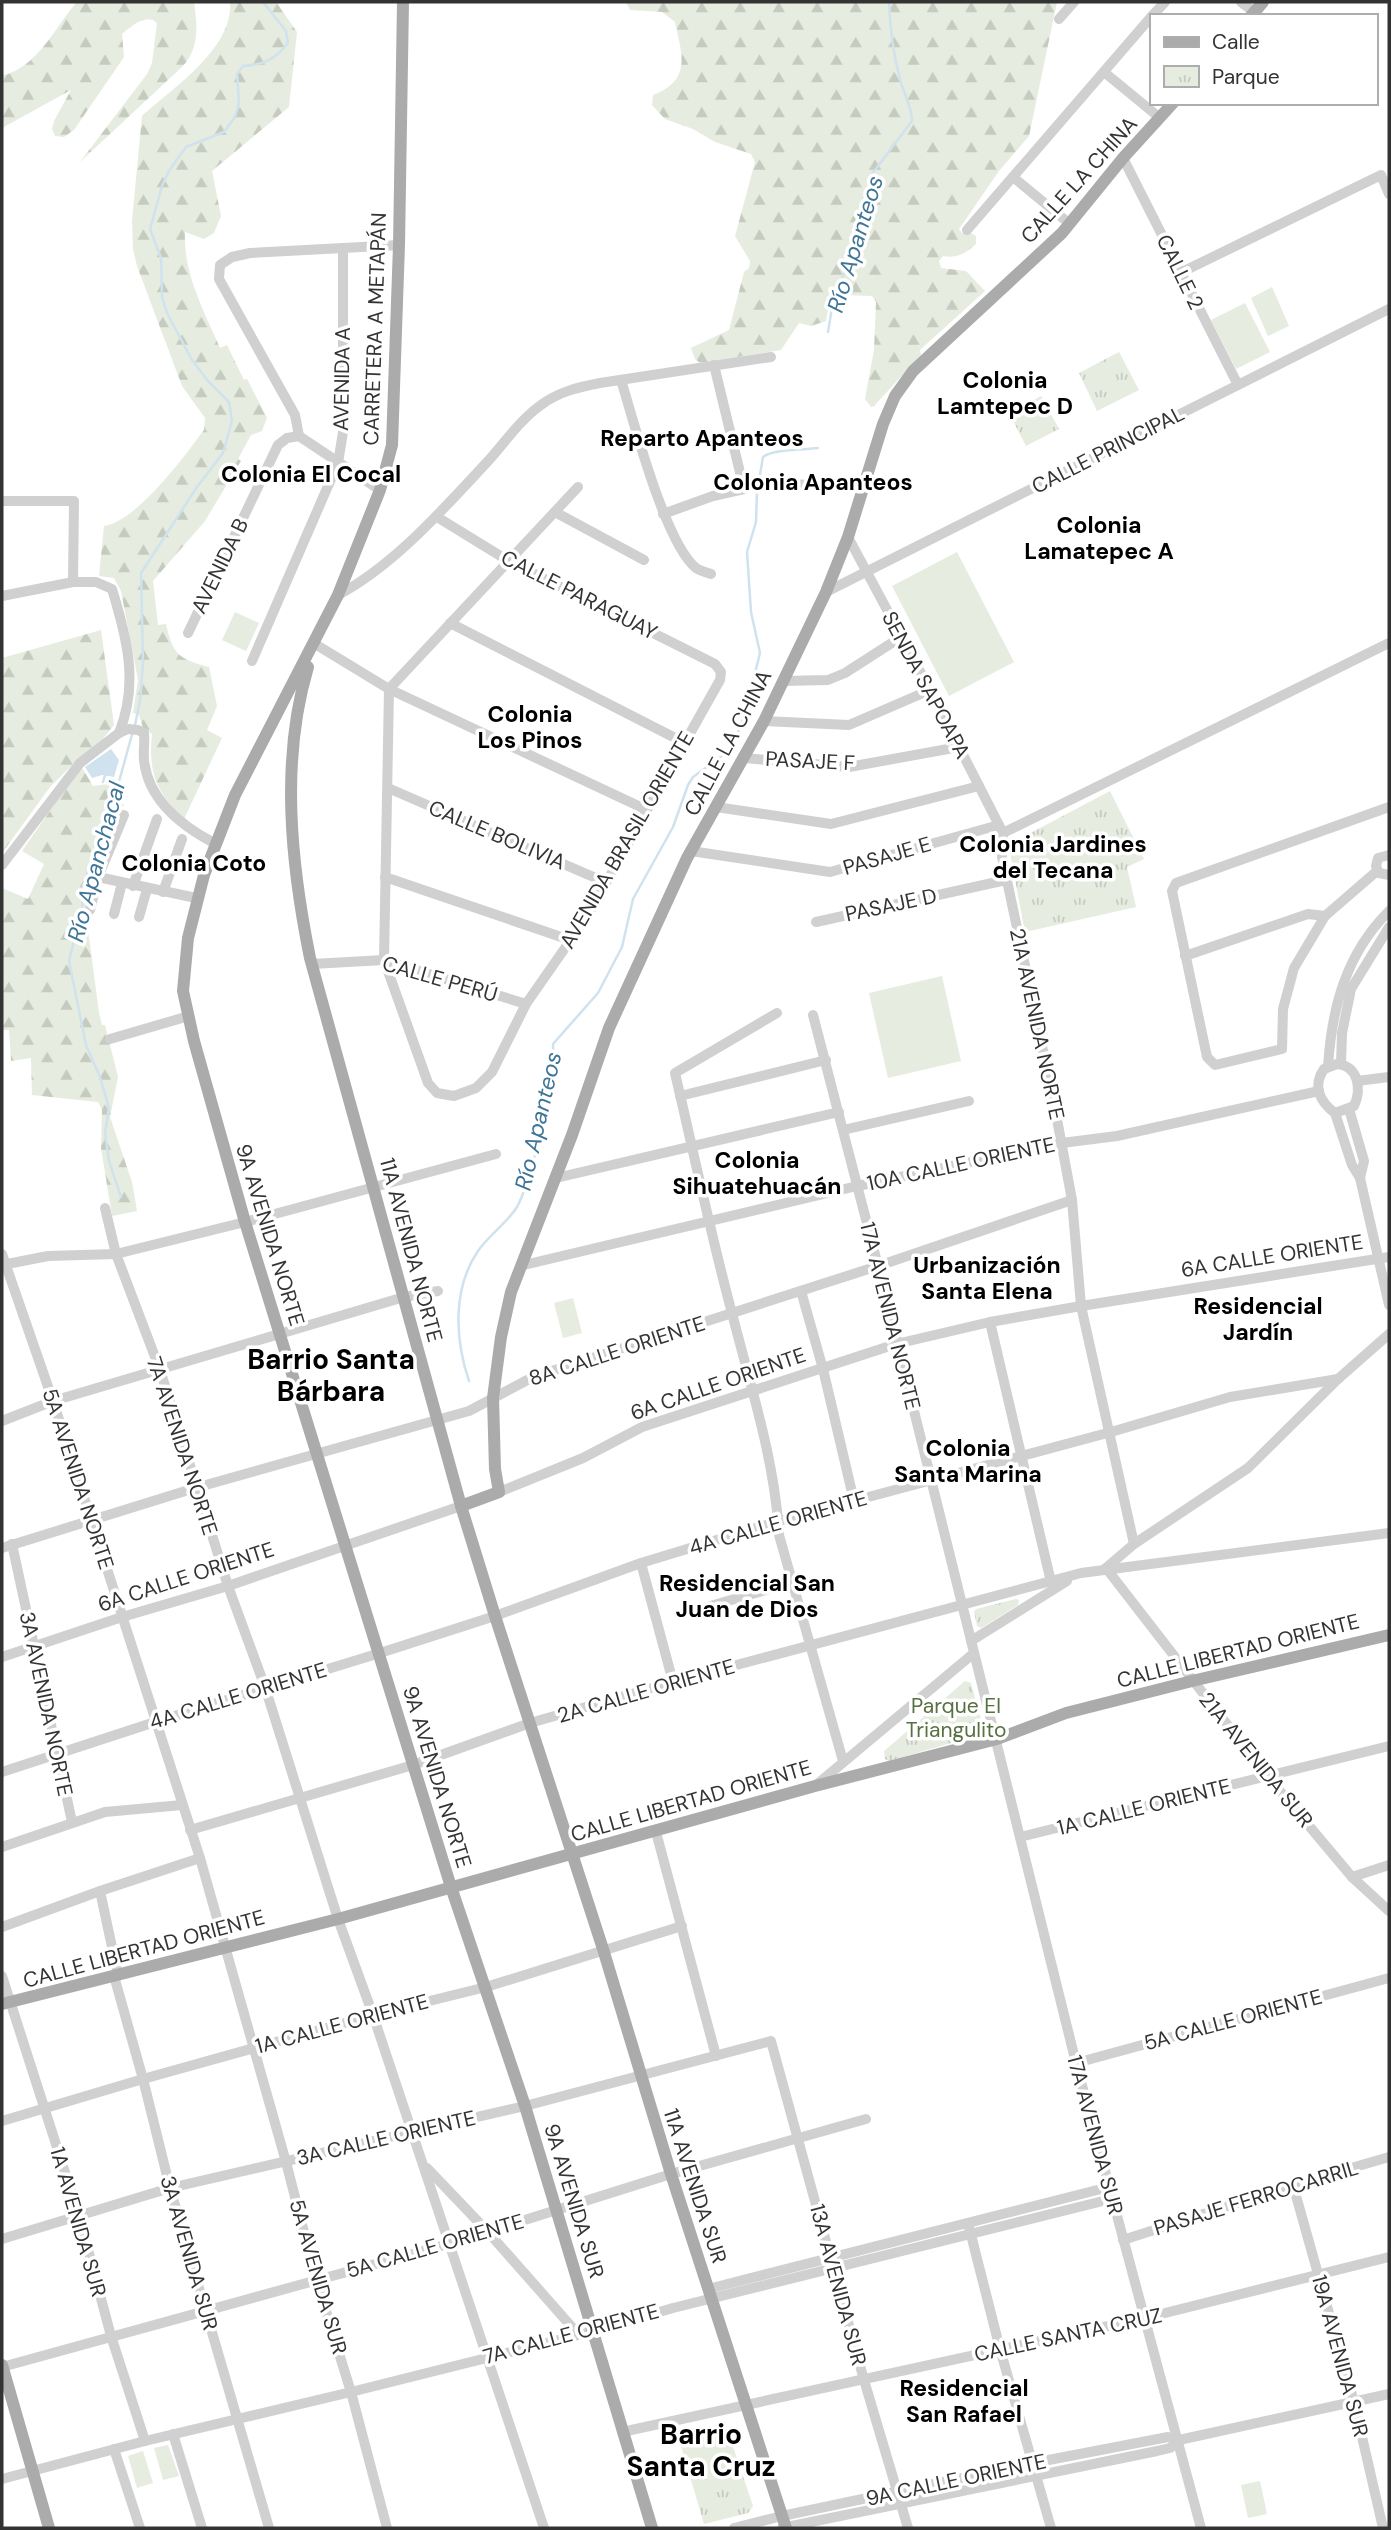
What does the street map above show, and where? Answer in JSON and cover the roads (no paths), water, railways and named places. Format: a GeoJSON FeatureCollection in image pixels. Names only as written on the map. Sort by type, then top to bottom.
{"type":"FeatureCollection","features":[{"type":"Feature","properties":{"kind":"main road","name":"CARRETERA A METAPÁN"},"geometry":{"type":"LineString","coordinates":[[315,644],[338,595],[380,490],[392,445],[403,2]]}},
{"type":"Feature","properties":{"kind":"main road"},"geometry":{"type":"LineString","coordinates":[[1253,14],[1263,2]]}},
{"type":"Feature","properties":{"kind":"main road","name":"CALLE LA CHINA"},"geometry":{"type":"LineString","coordinates":[[499,1492],[495,1469],[493,1398],[507,1307],[609,1028],[691,850],[764,722],[826,592],[848,537],[891,405],[913,371],[1070,224],[1171,105]]}},
{"type":"Feature","properties":{"kind":"main road","name":"9A AVENIDA NORTE"},"geometry":{"type":"LineString","coordinates":[[315,644],[265,736],[216,844],[196,898],[188,937],[183,991],[246,1223],[451,1887]]}},
{"type":"Feature","properties":{"kind":"main road","name":"11A AVENIDA NORTE"},"geometry":{"type":"LineString","coordinates":[[315,644],[299,699],[292,744],[292,824],[299,906],[326,1016],[461,1506],[572,1855]]}},
{"type":"Feature","properties":{"kind":"main road"},"geometry":{"type":"LineString","coordinates":[[265,736],[279,733],[286,736],[292,744]]}},
{"type":"Feature","properties":{"kind":"main road","name":"6A CALLE ORIENTE"},"geometry":{"type":"LineString","coordinates":[[461,1506],[499,1492]]}},
{"type":"Feature","properties":{"kind":"main road","name":"CALLE LIBERTAD ORIENTE"},"geometry":{"type":"LineString","coordinates":[[7,2004],[338,1919],[815,1786],[997,1739],[1066,1713],[1389,1634]]}},
{"type":"Feature","properties":{"kind":"main road","name":"11A AVENIDA SUR"},"geometry":{"type":"LineString","coordinates":[[572,1855],[784,2525]]}},
{"type":"Feature","properties":{"kind":"main road","name":"9A AVENIDA SUR"},"geometry":{"type":"LineString","coordinates":[[451,1887],[525,2106],[652,2528]]}},
{"type":"Feature","properties":{"kind":"main road"},"geometry":{"type":"LineString","coordinates":[[2,2366],[49,2528]]}},
{"type":"Feature","properties":{"kind":"street"},"geometry":{"type":"LineString","coordinates":[[1059,19],[1074,2]]}},
{"type":"Feature","properties":{"kind":"street"},"geometry":{"type":"LineString","coordinates":[[1241,2],[1253,14]]}},
{"type":"Feature","properties":{"kind":"street"},"geometry":{"type":"LineString","coordinates":[[967,230],[1150,18]]}},
{"type":"Feature","properties":{"kind":"street"},"geometry":{"type":"LineString","coordinates":[[1104,72],[1160,118]]}},
{"type":"Feature","properties":{"kind":"street","name":"CALLE 2"},"geometry":{"type":"LineString","coordinates":[[1124,158],[1238,385]]}},
{"type":"Feature","properties":{"kind":"street"},"geometry":{"type":"LineString","coordinates":[[1182,272],[1381,175],[1389,194]]}},
{"type":"Feature","properties":{"kind":"street"},"geometry":{"type":"LineString","coordinates":[[1013,177],[1070,224]]}},
{"type":"Feature","properties":{"kind":"street"},"geometry":{"type":"LineString","coordinates":[[380,490],[299,436],[295,415],[219,279],[219,271],[226,259],[238,255],[399,245]]}},
{"type":"Feature","properties":{"kind":"street","name":"AVENIDA A"},"geometry":{"type":"LineString","coordinates":[[252,661],[338,463],[342,432],[343,248]]}},
{"type":"Feature","properties":{"kind":"street","name":"CALLE PRINCIPAL"},"geometry":{"type":"LineString","coordinates":[[826,592],[1389,309]]}},
{"type":"Feature","properties":{"kind":"street"},"geometry":{"type":"LineString","coordinates":[[338,595],[369,575],[437,517],[536,409],[551,399],[576,388],[600,383],[771,358]]}},
{"type":"Feature","properties":{"kind":"street"},"geometry":{"type":"LineString","coordinates":[[663,514],[713,496],[744,489],[714,365]]}},
{"type":"Feature","properties":{"kind":"street"},"geometry":{"type":"LineString","coordinates":[[621,380],[663,514],[684,554],[697,569],[711,574]]}},
{"type":"Feature","properties":{"kind":"street","name":"AVENIDA B"},"geometry":{"type":"LineString","coordinates":[[188,633],[278,445],[287,438],[299,436]]}},
{"type":"Feature","properties":{"kind":"street"},"geometry":{"type":"LineString","coordinates":[[768,486],[865,482]]}},
{"type":"Feature","properties":{"kind":"street"},"geometry":{"type":"LineString","coordinates":[[384,960],[389,689],[578,487]]}},
{"type":"Feature","properties":{"kind":"street"},"geometry":{"type":"LineString","coordinates":[[2,501],[74,502],[73,582]]}},
{"type":"Feature","properties":{"kind":"street"},"geometry":{"type":"LineString","coordinates":[[555,512],[644,560]]}},
{"type":"Feature","properties":{"kind":"street","name":"CALLE PARAGUAY"},"geometry":{"type":"LineString","coordinates":[[437,517],[507,560],[715,664],[721,671]]}},
{"type":"Feature","properties":{"kind":"street","name":"SENDA SAPOAPA"},"geometry":{"type":"LineString","coordinates":[[848,537],[1001,829]]}},
{"type":"Feature","properties":{"kind":"street"},"geometry":{"type":"LineString","coordinates":[[2,596],[73,582],[96,582],[112,589],[126,635],[130,667],[126,715],[119,733]]}},
{"type":"Feature","properties":{"kind":"street"},"geometry":{"type":"LineString","coordinates":[[450,623],[685,743]]}},
{"type":"Feature","properties":{"kind":"street"},"geometry":{"type":"LineString","coordinates":[[784,681],[828,680],[845,673],[901,638]]}},
{"type":"Feature","properties":{"kind":"street","name":"PASAJE E"},"geometry":{"type":"LineString","coordinates":[[691,850],[830,872],[1001,829],[1389,643]]}},
{"type":"Feature","properties":{"kind":"street"},"geometry":{"type":"LineString","coordinates":[[315,644],[389,689],[647,810]]}},
{"type":"Feature","properties":{"kind":"street","name":"AVENIDA BRASIL ORIENTE"},"geometry":{"type":"LineString","coordinates":[[384,960],[428,1083],[437,1093],[443,1095],[467,1093],[486,1080],[526,1004],[588,915],[720,680],[721,671]]}},
{"type":"Feature","properties":{"kind":"street"},"geometry":{"type":"LineString","coordinates":[[764,722],[849,725],[930,690]]}},
{"type":"Feature","properties":{"kind":"street"},"geometry":{"type":"LineString","coordinates":[[2,865],[72,771],[119,733],[128,729],[144,733],[145,764],[154,790],[182,825],[216,844]]}},
{"type":"Feature","properties":{"kind":"street","name":"PASAJE F"},"geometry":{"type":"LineString","coordinates":[[744,758],[849,767],[959,747]]}},
{"type":"Feature","properties":{"kind":"street"},"geometry":{"type":"LineString","coordinates":[[716,807],[831,824],[979,786]]}},
{"type":"Feature","properties":{"kind":"street","name":"CALLE BOLIVIA"},"geometry":{"type":"LineString","coordinates":[[388,788],[606,882]]}},
{"type":"Feature","properties":{"kind":"street"},"geometry":{"type":"LineString","coordinates":[[1389,807],[1173,886],[1185,956],[1210,1062],[1215,1065],[1282,1049],[1283,1009],[1294,968],[1325,916],[1386,875],[1376,866],[1378,858],[1389,855]]}},
{"type":"Feature","properties":{"kind":"street"},"geometry":{"type":"LineString","coordinates":[[90,910],[99,877],[124,815]]}},
{"type":"Feature","properties":{"kind":"street"},"geometry":{"type":"LineString","coordinates":[[114,914],[157,819]]}},
{"type":"Feature","properties":{"kind":"street","name":"21A AVENIDA NORTE"},"geometry":{"type":"LineString","coordinates":[[1001,829],[1006,880],[1072,1200],[1081,1306],[1134,1544]]}},
{"type":"Feature","properties":{"kind":"street"},"geometry":{"type":"LineString","coordinates":[[163,892],[182,839]]}},
{"type":"Feature","properties":{"kind":"street"},"geometry":{"type":"LineString","coordinates":[[99,877],[196,898]]}},
{"type":"Feature","properties":{"kind":"street"},"geometry":{"type":"LineString","coordinates":[[385,877],[570,940]]}},
{"type":"Feature","properties":{"kind":"street","name":"PASAJE D"},"geometry":{"type":"LineString","coordinates":[[816,922],[1006,880]]}},
{"type":"Feature","properties":{"kind":"street"},"geometry":{"type":"LineString","coordinates":[[139,917],[147,889]]}},
{"type":"Feature","properties":{"kind":"street"},"geometry":{"type":"LineString","coordinates":[[1389,911],[1368,934],[1342,985],[1330,1032],[1328,1066],[1320,1075],[1318,1091],[1326,1106],[1335,1113],[1352,1165],[1360,1178],[1389,1305]]}},
{"type":"Feature","properties":{"kind":"street"},"geometry":{"type":"LineString","coordinates":[[1185,956],[1308,914],[1325,916]]}},
{"type":"Feature","properties":{"kind":"street"},"geometry":{"type":"LineString","coordinates":[[1341,1064],[1342,1033],[1351,989],[1389,927]]}},
{"type":"Feature","properties":{"kind":"street","name":"CALLE PERÚ"},"geometry":{"type":"LineString","coordinates":[[312,964],[384,960],[526,1004]]}},
{"type":"Feature","properties":{"kind":"street"},"geometry":{"type":"LineString","coordinates":[[777,1013],[675,1073],[753,1392],[779,1521],[779,1535],[843,1761]]}},
{"type":"Feature","properties":{"kind":"street","name":"17A AVENIDA NORTE"},"geometry":{"type":"LineString","coordinates":[[813,1015],[997,1739]]}},
{"type":"Feature","properties":{"kind":"street"},"geometry":{"type":"LineString","coordinates":[[110,1039],[189,1016]]}},
{"type":"Feature","properties":{"kind":"street"},"geometry":{"type":"LineString","coordinates":[[680,1096],[826,1060]]}},
{"type":"Feature","properties":{"kind":"street"},"geometry":{"type":"LineString","coordinates":[[1328,1066],[1341,1064],[1352,1071],[1357,1081],[1357,1100],[1349,1109],[1335,1113]]}},
{"type":"Feature","properties":{"kind":"street"},"geometry":{"type":"LineString","coordinates":[[1357,1081],[1389,1077]]}},
{"type":"Feature","properties":{"kind":"street","name":"10A CALLE ORIENTE"},"geometry":{"type":"LineString","coordinates":[[523,1265],[857,1186],[1062,1143],[1117,1136],[1318,1091]]}},
{"type":"Feature","properties":{"kind":"street"},"geometry":{"type":"LineString","coordinates":[[844,1130],[969,1101]]}},
{"type":"Feature","properties":{"kind":"street"},"geometry":{"type":"LineString","coordinates":[[1349,1109],[1364,1161],[1360,1178]]}},
{"type":"Feature","properties":{"kind":"street"},"geometry":{"type":"LineString","coordinates":[[556,1178],[839,1112]]}},
{"type":"Feature","properties":{"kind":"street"},"geometry":{"type":"LineString","coordinates":[[3,1261],[48,1256],[116,1254],[246,1223],[496,1154]]}},
{"type":"Feature","properties":{"kind":"street","name":"8A CALLE ORIENTE"},"geometry":{"type":"LineString","coordinates":[[7,1546],[91,1518],[470,1411],[533,1377],[732,1314],[1072,1200]]}},
{"type":"Feature","properties":{"kind":"street","name":"7A AVENIDA NORTE"},"geometry":{"type":"LineString","coordinates":[[105,1208],[116,1254],[160,1370],[195,1488],[265,1687],[338,1919],[373,2015],[544,2528]]}},
{"type":"Feature","properties":{"kind":"street","name":"6A CALLE ORIENTE"},"geometry":{"type":"LineString","coordinates":[[499,1492],[583,1458],[642,1427],[896,1344],[990,1322],[1389,1257]]}},
{"type":"Feature","properties":{"kind":"street","name":"5A AVENIDA NORTE"},"geometry":{"type":"LineString","coordinates":[[3,1261],[91,1518],[200,1858],[225,1946]]}},
{"type":"Feature","properties":{"kind":"street"},"geometry":{"type":"LineString","coordinates":[[2,1421],[53,1401],[404,1297],[438,1291]]}},
{"type":"Feature","properties":{"kind":"street"},"geometry":{"type":"LineString","coordinates":[[802,1291],[854,1501]]}},
{"type":"Feature","properties":{"kind":"street"},"geometry":{"type":"LineString","coordinates":[[990,1322],[1051,1581]]}},
{"type":"Feature","properties":{"kind":"street"},"geometry":{"type":"LineString","coordinates":[[1106,1568],[1134,1544],[1248,1468],[1338,1379],[1389,1334]]}},
{"type":"Feature","properties":{"kind":"street","name":"4A CALLE ORIENTE"},"geometry":{"type":"LineString","coordinates":[[2,1773],[155,1721],[495,1616],[641,1563],[779,1521],[1021,1457],[1230,1397],[1338,1379]]}},
{"type":"Feature","properties":{"kind":"street","name":"6A CALLE ORIENTE"},"geometry":{"type":"LineString","coordinates":[[2,1657],[121,1617],[228,1586],[461,1506]]}},
{"type":"Feature","properties":{"kind":"street","name":"2A CALLE ORIENTE"},"geometry":{"type":"LineString","coordinates":[[190,1830],[413,1765],[530,1723],[1081,1573],[1389,1533]]}},
{"type":"Feature","properties":{"kind":"street","name":"3A AVENIDA NORTE"},"geometry":{"type":"LineString","coordinates":[[7,1546],[33,1646],[72,1822]]}},
{"type":"Feature","properties":{"kind":"street"},"geometry":{"type":"LineString","coordinates":[[641,1563],[673,1682]]}},
{"type":"Feature","properties":{"kind":"street","name":"21A AVENIDA SUR"},"geometry":{"type":"LineString","coordinates":[[1106,1568],[1268,1777],[1352,1877],[1389,1911]]}},
{"type":"Feature","properties":{"kind":"street"},"geometry":{"type":"LineString","coordinates":[[971,1641],[1081,1573]]}},
{"type":"Feature","properties":{"kind":"street"},"geometry":{"type":"LineString","coordinates":[[700,1609],[793,1582]]}},
{"type":"Feature","properties":{"kind":"street"},"geometry":{"type":"LineString","coordinates":[[815,1786],[974,1653]]}},
{"type":"Feature","properties":{"kind":"street","name":"17A AVENIDA SUR"},"geometry":{"type":"LineString","coordinates":[[997,1739],[1076,2063],[1201,2528]]}},
{"type":"Feature","properties":{"kind":"street","name":"1A CALLE ORIENTE"},"geometry":{"type":"LineString","coordinates":[[1020,1838],[1389,1746]]}},
{"type":"Feature","properties":{"kind":"street"},"geometry":{"type":"LineString","coordinates":[[2,1847],[113,1810],[182,1805]]}},
{"type":"Feature","properties":{"kind":"street"},"geometry":{"type":"LineString","coordinates":[[656,1832],[716,2056]]}},
{"type":"Feature","properties":{"kind":"street"},"geometry":{"type":"LineString","coordinates":[[2,1927],[200,1858]]}},
{"type":"Feature","properties":{"kind":"street"},"geometry":{"type":"LineString","coordinates":[[1352,1877],[1389,1865]]}},
{"type":"Feature","properties":{"kind":"street","name":"3A AVENIDA SUR"},"geometry":{"type":"LineString","coordinates":[[100,1891],[116,1975],[170,2188],[269,2528]]}},
{"type":"Feature","properties":{"kind":"street","name":"1A CALLE ORIENTE"},"geometry":{"type":"LineString","coordinates":[[2,2121],[373,2015],[486,1987],[682,1926]]}},
{"type":"Feature","properties":{"kind":"street","name":"5A AVENIDA SUR"},"geometry":{"type":"LineString","coordinates":[[225,1946],[387,2528]]}},
{"type":"Feature","properties":{"kind":"street","name":"1A AVENIDA SUR"},"geometry":{"type":"LineString","coordinates":[[2,1976],[7,2004],[79,2216],[111,2336],[145,2441]]}},
{"type":"Feature","properties":{"kind":"street","name":"5A CALLE ORIENTE"},"geometry":{"type":"LineString","coordinates":[[1076,2063],[1389,1978]]}},
{"type":"Feature","properties":{"kind":"street","name":"3A CALLE ORIENTE"},"geometry":{"type":"LineString","coordinates":[[2,2239],[170,2188],[525,2106],[771,2041]]}},
{"type":"Feature","properties":{"kind":"street","name":"13A AVENIDA SUR"},"geometry":{"type":"LineString","coordinates":[[771,2041],[864,2380],[908,2528]]}},
{"type":"Feature","properties":{"kind":"street","name":"5A CALLE ORIENTE"},"geometry":{"type":"LineString","coordinates":[[2,2366],[448,2244],[671,2174],[866,2119]]}},
{"type":"Feature","properties":{"kind":"street","name":"PASAJE FERROCARRIL"},"geometry":{"type":"LineString","coordinates":[[1123,2240],[1389,2157]]}},
{"type":"Feature","properties":{"kind":"street"},"geometry":{"type":"LineString","coordinates":[[423,2164],[488,2232],[578,2334]]}},
{"type":"Feature","properties":{"kind":"street","name":"19A AVENIDA SUR"},"geometry":{"type":"LineString","coordinates":[[1293,2185],[1354,2402],[1383,2528]]}},
{"type":"Feature","properties":{"kind":"street","name":"7A CALLE ORIENTE"},"geometry":{"type":"LineString","coordinates":[[2,2479],[173,2434],[594,2331],[709,2294],[1110,2193]]}},
{"type":"Feature","properties":{"kind":"street"},"geometry":{"type":"LineString","coordinates":[[969,2229],[1000,2350],[1051,2528]]}},
{"type":"Feature","properties":{"kind":"street","name":"CALLE SANTA CRUZ"},"geometry":{"type":"LineString","coordinates":[[622,2432],[1145,2318],[1389,2257]]}},
{"type":"Feature","properties":{"kind":"street","name":"9A CALLE ORIENTE"},"geometry":{"type":"LineString","coordinates":[[784,2525],[898,2493],[1033,2463],[1168,2437],[1179,2440],[1389,2394]]}},
{"type":"Feature","properties":{"kind":"street"},"geometry":{"type":"LineString","coordinates":[[173,2434],[202,2528]]}},
{"type":"Feature","properties":{"kind":"street","name":"9A CALLE ORIENTE"},"geometry":{"type":"LineString","coordinates":[[734,2528],[784,2525],[902,2505],[1170,2448],[1179,2440]]}},
{"type":"Feature","properties":{"kind":"street"},"geometry":{"type":"LineString","coordinates":[[114,2449],[140,2528]]}},
{"type":"Feature","properties":{"kind":"water"},"geometry":{"type":"Polygon","coordinates":[[[111,749],[119,760],[114,777],[102,775],[92,778],[85,767],[111,749]]]}},
{"type":"Feature","properties":{"kind":"waterway"},"geometry":{"type":"LineString","coordinates":[[135,725],[143,663],[141,573],[197,487],[223,453],[232,421],[229,402],[192,360],[167,313],[162,297],[161,258],[150,229],[162,186],[186,147],[224,132],[235,117],[239,103],[237,74],[243,66],[263,63],[274,57],[288,43],[286,31],[263,2]]}},
{"type":"Feature","properties":{"kind":"waterway","name":"Río Apanteos"},"geometry":{"type":"LineString","coordinates":[[828,332],[833,302],[839,290],[872,174],[912,121],[895,60],[889,2]]}},
{"type":"Feature","properties":{"kind":"waterway","name":"Río Apanteos"},"geometry":{"type":"LineString","coordinates":[[469,1381],[459,1332],[460,1298],[470,1266],[478,1251],[513,1213],[522,1196],[540,1138],[549,1095],[554,1066],[553,1044],[598,993],[622,947],[633,899],[673,827],[688,785],[693,777],[726,753],[737,735],[745,713],[760,653],[751,612],[747,552],[756,522],[757,492],[763,457],[781,451],[818,448]]}},
{"type":"Feature","properties":{"kind":"waterway","name":"Río Apanchacal"},"geometry":{"type":"LineString","coordinates":[[121,1197],[109,1161],[105,1133],[109,1108],[100,1077],[86,1045],[69,961],[82,908],[86,877],[115,796],[133,731]]}},
{"type":"Feature","properties":{"kind":"waterway"},"geometry":{"type":"LineString","coordinates":[[103,782],[105,775]]}},
{"type":"Feature","properties":{"kind":"district","name":"Colonia Lamtepec D"},"geometry":{"type":"Point","coordinates":[1005,393]}},
{"type":"Feature","properties":{"kind":"district","name":"Reparto Apanteos"},"geometry":{"type":"Point","coordinates":[702,438]}},
{"type":"Feature","properties":{"kind":"district","name":"Colonia El Cocal"},"geometry":{"type":"Point","coordinates":[311,474]}},
{"type":"Feature","properties":{"kind":"district","name":"Colonia Apanteos"},"geometry":{"type":"Point","coordinates":[813,482]}},
{"type":"Feature","properties":{"kind":"district","name":"Colonia Lamatepec A"},"geometry":{"type":"Point","coordinates":[1099,538]}},
{"type":"Feature","properties":{"kind":"district","name":"Colonia Los Pinos"},"geometry":{"type":"Point","coordinates":[530,727]}},
{"type":"Feature","properties":{"kind":"district","name":"Colonia Jardines del Tecana"},"geometry":{"type":"Point","coordinates":[1053,857]}},
{"type":"Feature","properties":{"kind":"district","name":"Colonia Coto"},"geometry":{"type":"Point","coordinates":[194,863]}},
{"type":"Feature","properties":{"kind":"district","name":"Colonia Sihuatehuacán"},"geometry":{"type":"Point","coordinates":[757,1173]}},
{"type":"Feature","properties":{"kind":"district","name":"Urbanización Santa Elena"},"geometry":{"type":"Point","coordinates":[987,1278]}},
{"type":"Feature","properties":{"kind":"district","name":"Residencial Jardín"},"geometry":{"type":"Point","coordinates":[1258,1319]}},
{"type":"Feature","properties":{"kind":"district","name":"Barrio Santa Bárbara"},"geometry":{"type":"Point","coordinates":[331,1375]}},
{"type":"Feature","properties":{"kind":"district","name":"Colonia Santa Marina"},"geometry":{"type":"Point","coordinates":[968,1461]}},
{"type":"Feature","properties":{"kind":"district","name":"Residencial San Juan de Dios"},"geometry":{"type":"Point","coordinates":[747,1596]}},
{"type":"Feature","properties":{"kind":"district","name":"Residencial San Rafael"},"geometry":{"type":"Point","coordinates":[964,2401]}},
{"type":"Feature","properties":{"kind":"district","name":"Barrio Santa Cruz"},"geometry":{"type":"Point","coordinates":[701,2450]}},
{"type":"Feature","properties":{"kind":"park label","name":"Parque El Triangulito"},"geometry":{"type":"Point","coordinates":[956,1718]}}]}
